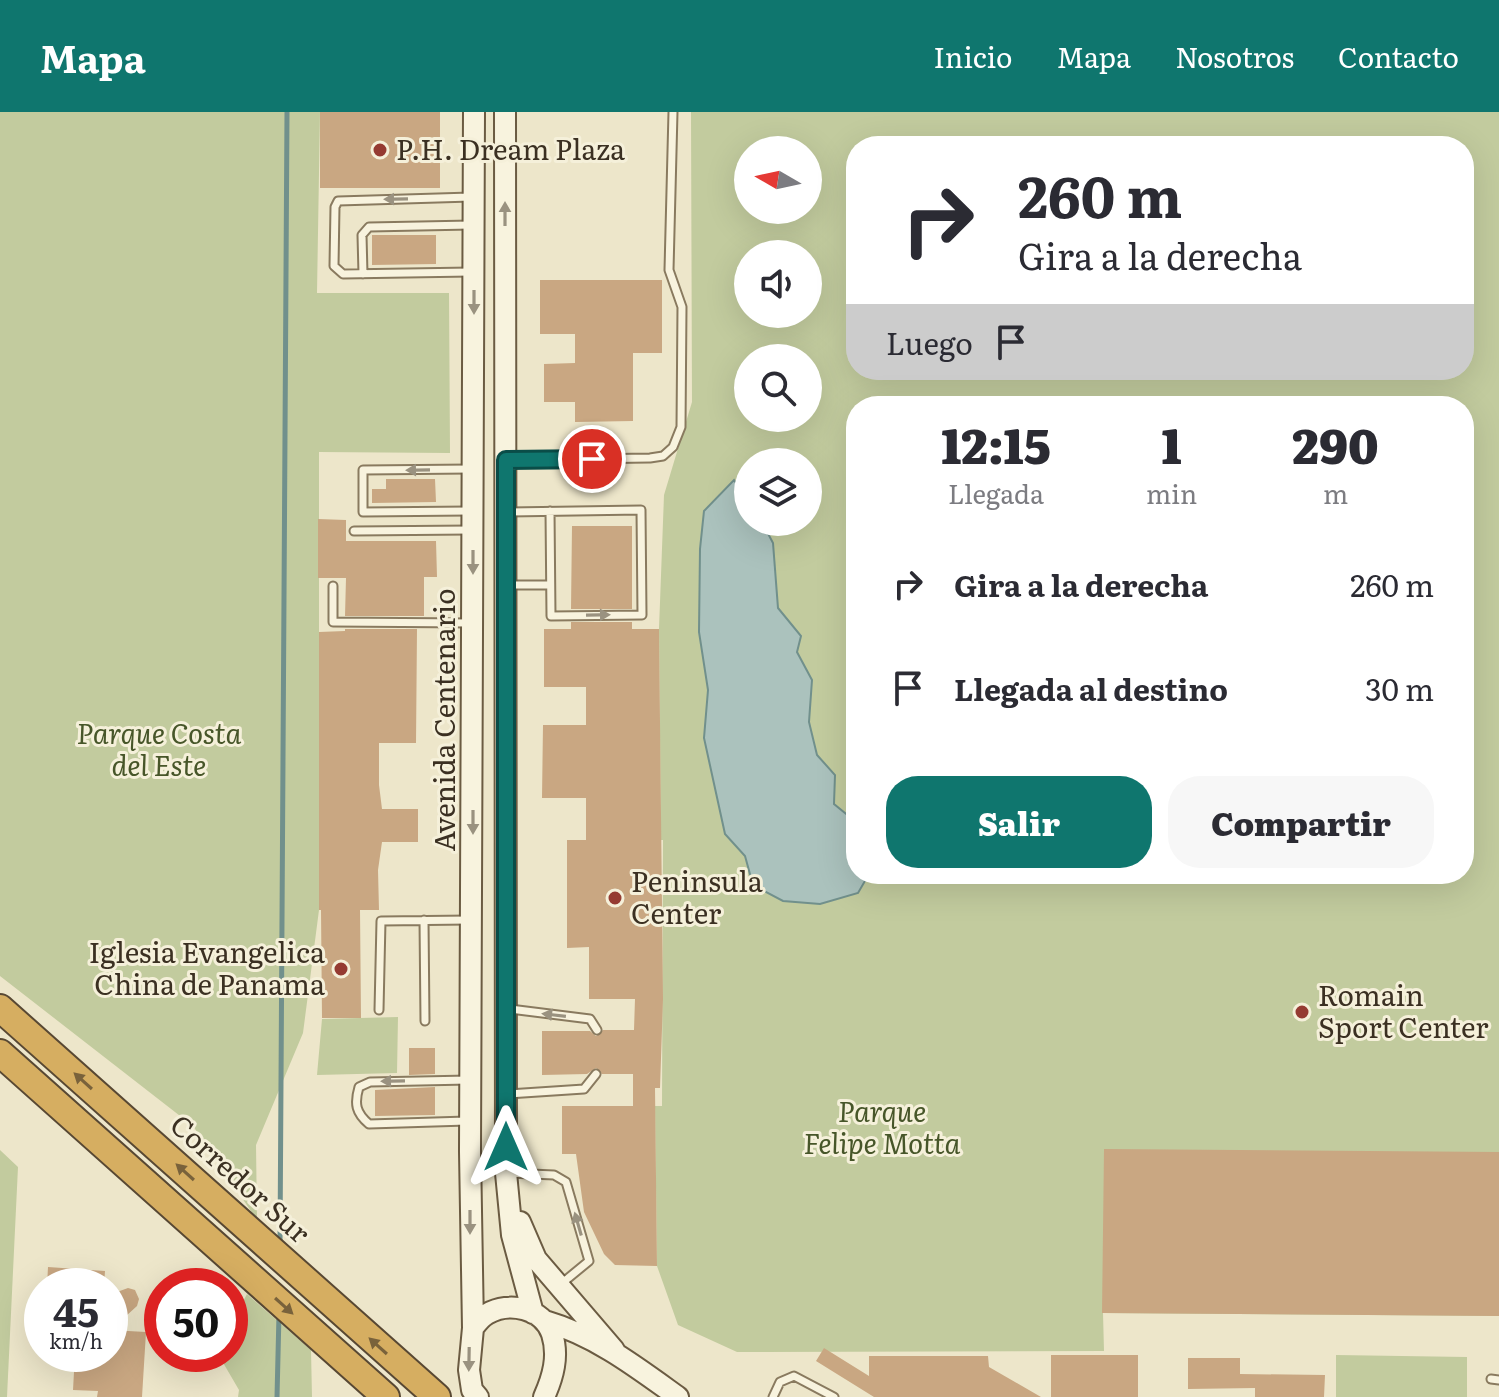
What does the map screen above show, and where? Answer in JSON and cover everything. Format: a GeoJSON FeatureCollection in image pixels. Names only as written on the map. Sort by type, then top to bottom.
{"type":"FeatureCollection","features":[{"type":"Feature","properties":{"kind":"highway","name":"Corredor Sur"},"geometry":{"type":"LineString","coordinates":[[0,1008],[437,1397]]}},
{"type":"Feature","properties":{"kind":"highway"},"geometry":{"type":"LineString","coordinates":[[0,1053],[386,1397]]}},
{"type":"Feature","properties":{"kind":"main road","name":"Avenida Centenario"},"geometry":{"type":"LineString","coordinates":[[474,112],[470,1121],[473,1328],[469,1349],[474,1395]]}},
{"type":"Feature","properties":{"kind":"main road"},"geometry":{"type":"LineString","coordinates":[[505,112],[506,1181],[512,1235],[539,1317],[552,1334],[555,1354],[553,1377],[544,1397]]}},
{"type":"Feature","properties":{"kind":"main road"},"geometry":{"type":"LineString","coordinates":[[473,464],[506,460]]}},
{"type":"Feature","properties":{"kind":"main road"},"geometry":{"type":"LineString","coordinates":[[472,917],[506,913]]}},
{"type":"Feature","properties":{"kind":"main road"},"geometry":{"type":"LineString","coordinates":[[471,1051],[506,1052]]}},
{"type":"Feature","properties":{"kind":"main road"},"geometry":{"type":"LineString","coordinates":[[506,1181],[536,1259],[614,1350]]}},
{"type":"Feature","properties":{"kind":"main road"},"geometry":{"type":"LineString","coordinates":[[473,1328],[486,1315],[503,1308],[521,1308],[614,1350],[678,1397]]}},
{"type":"Feature","properties":{"kind":"lane"},"geometry":{"type":"LineString","coordinates":[[506,460],[650,458],[663,456],[673,447],[681,427],[682,307],[669,270],[673,112]]}},
{"type":"Feature","properties":{"kind":"lane"},"geometry":{"type":"LineString","coordinates":[[474,197],[338,201],[335,207],[334,266],[343,274],[474,271]]}},
{"type":"Feature","properties":{"kind":"lane"},"geometry":{"type":"LineString","coordinates":[[363,274],[362,235],[369,227],[474,225]]}},
{"type":"Feature","properties":{"kind":"lane"},"geometry":{"type":"LineString","coordinates":[[473,464],[363,470],[363,512],[473,521]]}},
{"type":"Feature","properties":{"kind":"lane"},"geometry":{"type":"LineString","coordinates":[[506,512],[550,511],[641,510],[642,615],[551,616],[550,511]]}},
{"type":"Feature","properties":{"kind":"lane"},"geometry":{"type":"LineString","coordinates":[[354,531],[473,521]]}},
{"type":"Feature","properties":{"kind":"lane"},"geometry":{"type":"LineString","coordinates":[[506,586],[550,585]]}},
{"type":"Feature","properties":{"kind":"lane"},"geometry":{"type":"LineString","coordinates":[[333,586],[333,622],[473,623]]}},
{"type":"Feature","properties":{"kind":"lane"},"geometry":{"type":"LineString","coordinates":[[379,1010],[381,921],[472,917]]}},
{"type":"Feature","properties":{"kind":"lane"},"geometry":{"type":"LineString","coordinates":[[424,920],[425,1021]]}},
{"type":"Feature","properties":{"kind":"lane"},"geometry":{"type":"LineString","coordinates":[[506,1009],[590,1019],[597,1030]]}},
{"type":"Feature","properties":{"kind":"lane"},"geometry":{"type":"LineString","coordinates":[[506,1094],[584,1089],[596,1074]]}},
{"type":"Feature","properties":{"kind":"lane"},"geometry":{"type":"LineString","coordinates":[[470,1121],[369,1124],[359,1115],[355,1099],[359,1087],[370,1082],[471,1080]]}},
{"type":"Feature","properties":{"kind":"lane"},"geometry":{"type":"LineString","coordinates":[[506,1181],[554,1175],[566,1182],[589,1261],[559,1285]]}},
{"type":"Feature","properties":{"kind":"lane"},"geometry":{"type":"LineString","coordinates":[[773,1397],[780,1382],[794,1376],[834,1397]]}},
{"type":"Feature","properties":{"kind":"green space","name":"Parque Costa del Este"},"geometry":{"type":"Polygon","coordinates":[[[0,112],[320,112],[317,293],[449,293],[450,453],[319,452],[319,910],[303,1033],[256,1145],[257,1220],[193,1126],[0,976],[0,112]]]}},
{"type":"Feature","properties":{"kind":"green space","name":"Parque Felipe Motta"},"geometry":{"type":"Polygon","coordinates":[[[691,112],[1499,112],[1499,1316],[1103,1313],[1104,1351],[737,1352],[678,1325],[657,1266],[655,1106],[662,1106],[663,840],[659,629],[664,495],[692,402],[691,112]]]}},
{"type":"Feature","properties":{"kind":"green space"},"geometry":{"type":"Polygon","coordinates":[[[398,1017],[397,1073],[317,1075],[322,1019],[398,1017]]]}},
{"type":"Feature","properties":{"kind":"green space"},"geometry":{"type":"Polygon","coordinates":[[[0,1150],[18,1167],[7,1397],[0,1397],[0,1150]]]}},
{"type":"Feature","properties":{"kind":"green space"},"geometry":{"type":"Polygon","coordinates":[[[248,1295],[311,1350],[312,1397],[238,1397],[239,1390],[228,1372],[248,1372],[248,1295]]]}},
{"type":"Feature","properties":{"kind":"green space"},"geometry":{"type":"Polygon","coordinates":[[[1336,1355],[1467,1357],[1467,1397],[1336,1397],[1336,1355]]]}},
{"type":"Feature","properties":{"kind":"water"},"geometry":{"type":"Polygon","coordinates":[[[734,480],[734,536],[769,536],[773,543],[778,608],[801,636],[797,652],[812,680],[809,722],[817,755],[835,775],[834,804],[846,814],[846,884],[863,884],[858,893],[820,904],[783,901],[753,885],[745,856],[725,834],[704,738],[708,690],[699,632],[700,549],[704,511],[734,480]]]}},
{"type":"Feature","properties":{"kind":"building","name":"P.H. Dream Plaza"},"geometry":{"type":"Polygon","coordinates":[[[320,112],[440,112],[440,188],[320,188],[320,112]]]}},
{"type":"Feature","properties":{"kind":"building"},"geometry":{"type":"Polygon","coordinates":[[[372,235],[436,235],[436,264],[372,265],[372,235]]]}},
{"type":"Feature","properties":{"kind":"building"},"geometry":{"type":"Polygon","coordinates":[[[540,280],[662,280],[662,353],[633,353],[633,421],[575,422],[575,402],[544,402],[544,364],[575,363],[575,334],[540,334],[540,280]]]}},
{"type":"Feature","properties":{"kind":"building"},"geometry":{"type":"Polygon","coordinates":[[[386,479],[435,479],[436,502],[372,503],[372,489],[386,489],[386,479]]]}},
{"type":"Feature","properties":{"kind":"building"},"geometry":{"type":"Polygon","coordinates":[[[318,519],[346,520],[346,541],[436,541],[437,577],[424,577],[424,616],[345,616],[346,578],[318,578],[318,519]]]}},
{"type":"Feature","properties":{"kind":"building"},"geometry":{"type":"Polygon","coordinates":[[[572,526],[632,526],[632,609],[571,609],[572,526]]]}},
{"type":"Feature","properties":{"kind":"building"},"geometry":{"type":"Polygon","coordinates":[[[571,622],[632,622],[632,629],[659,629],[663,999],[660,1088],[655,1088],[657,1266],[615,1265],[604,1254],[584,1212],[576,1154],[562,1154],[562,1106],[633,1106],[633,1074],[602,1074],[596,1068],[587,1074],[542,1075],[542,1031],[590,1031],[596,1036],[603,1030],[634,1030],[635,999],[589,999],[589,947],[567,948],[567,840],[586,840],[586,798],[542,798],[543,725],[586,725],[586,687],[544,687],[544,629],[571,629],[571,622]]]}},
{"type":"Feature","properties":{"kind":"building"},"geometry":{"type":"Polygon","coordinates":[[[417,629],[416,743],[379,743],[379,785],[382,809],[418,809],[418,842],[382,842],[378,870],[379,910],[360,910],[361,1018],[322,1018],[319,632],[417,629]]]}},
{"type":"Feature","properties":{"kind":"building"},"geometry":{"type":"Polygon","coordinates":[[[409,1048],[435,1048],[435,1074],[409,1075],[409,1048]]]}},
{"type":"Feature","properties":{"kind":"building"},"geometry":{"type":"Polygon","coordinates":[[[435,1087],[435,1115],[375,1116],[375,1090],[435,1087]]]}},
{"type":"Feature","properties":{"kind":"building"},"geometry":{"type":"Polygon","coordinates":[[[1104,1149],[1499,1152],[1499,1316],[1102,1313],[1104,1149]]]}},
{"type":"Feature","properties":{"kind":"building"},"geometry":{"type":"Polygon","coordinates":[[[128,1288],[135,1290],[139,1299],[137,1306],[128,1314],[128,1288]]]}},
{"type":"Feature","properties":{"kind":"building"},"geometry":{"type":"Polygon","coordinates":[[[128,1331],[144,1332],[142,1397],[97,1397],[98,1391],[73,1390],[74,1372],[128,1372],[128,1331]]]}},
{"type":"Feature","properties":{"kind":"building"},"geometry":{"type":"Polygon","coordinates":[[[824,1348],[869,1376],[869,1356],[988,1356],[989,1367],[1041,1397],[874,1397],[816,1361],[824,1348]]]}},
{"type":"Feature","properties":{"kind":"building"},"geometry":{"type":"Polygon","coordinates":[[[1051,1355],[1138,1355],[1138,1397],[1051,1397],[1051,1355]]]}},
{"type":"Feature","properties":{"kind":"building"},"geometry":{"type":"Polygon","coordinates":[[[1188,1358],[1240,1358],[1240,1374],[1325,1375],[1324,1397],[1255,1397],[1255,1388],[1188,1389],[1188,1358]]]}},
{"type":"Feature","properties":{"kind":"waterway"},"geometry":{"type":"LineString","coordinates":[[280,1244],[287,112]]}},
{"type":"Feature","properties":{"kind":"waterway"},"geometry":{"type":"LineString","coordinates":[[277,1397],[279,1314]]}},
{"type":"Feature","properties":{"kind":"place","name":"P.H. Dream Plaza"},"geometry":{"type":"Point","coordinates":[380,150]}},
{"type":"Feature","properties":{"kind":"place","name":"Peninsula Center"},"geometry":{"type":"Point","coordinates":[615,898]}},
{"type":"Feature","properties":{"kind":"place","name":"Iglesia Evangelica China de Panama"},"geometry":{"type":"Point","coordinates":[341,969]}},
{"type":"Feature","properties":{"kind":"place","name":"Romain Sport Center"},"geometry":{"type":"Point","coordinates":[1302,1012]}},
{"type":"Feature","properties":{"kind":"route"},"geometry":{"type":"LineString","coordinates":[[506,1147],[506,460],[592,459]]}}]}
